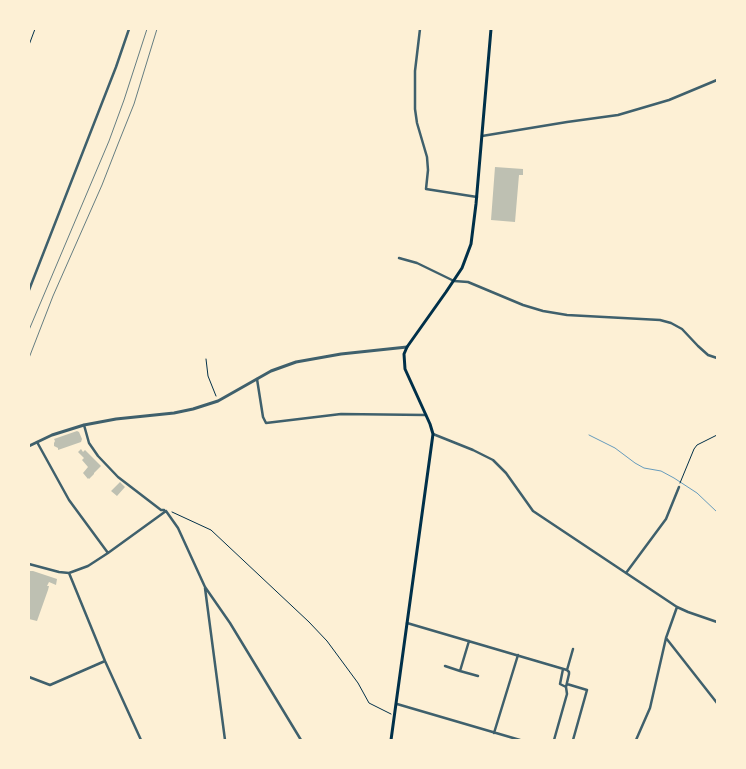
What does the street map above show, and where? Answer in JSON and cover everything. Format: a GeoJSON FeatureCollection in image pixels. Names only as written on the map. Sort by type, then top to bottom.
{"type":"FeatureCollection","features":[{"type":"Feature","properties":{"kind":"main road"},"geometry":{"type":"LineString","coordinates":[[391,740],[433,434],[404,369],[404,354],[462,268],[471,244],[477,197],[491,29]]}},
{"type":"Feature","properties":{"kind":"street"},"geometry":{"type":"LineString","coordinates":[[29,290],[116,67],[128,29]]}},
{"type":"Feature","properties":{"kind":"street"},"geometry":{"type":"LineString","coordinates":[[420,29],[415,71],[415,109],[416,123],[427,157],[426,189],[477,197]]}},
{"type":"Feature","properties":{"kind":"street"},"geometry":{"type":"LineString","coordinates":[[482,136],[618,115],[669,100],[717,80]]}},
{"type":"Feature","properties":{"kind":"street"},"geometry":{"type":"LineString","coordinates":[[399,258],[416,263],[454,281],[468,282],[523,305],[543,311],[567,315],[660,320],[671,323],[682,329],[708,355],[717,358]]}},
{"type":"Feature","properties":{"kind":"street"},"geometry":{"type":"LineString","coordinates":[[29,446],[84,425],[116,419],[193,410],[218,401],[284,366],[306,359],[407,347]]}},
{"type":"Feature","properties":{"kind":"street"},"geometry":{"type":"LineString","coordinates":[[257,379],[263,417],[266,423],[342,414],[426,415]]}},
{"type":"Feature","properties":{"kind":"street"},"geometry":{"type":"LineString","coordinates":[[84,425],[89,443],[98,456],[118,477],[161,510],[166,511],[178,528],[205,587],[230,623],[301,740]]}},
{"type":"Feature","properties":{"kind":"street"},"geometry":{"type":"LineString","coordinates":[[433,434],[492,460],[506,473],[533,511],[677,607],[717,622]]}},
{"type":"Feature","properties":{"kind":"street"},"geometry":{"type":"LineString","coordinates":[[36,442],[68,500],[108,553]]}},
{"type":"Feature","properties":{"kind":"street"},"geometry":{"type":"LineString","coordinates":[[626,573],[666,519],[679,486]]}},
{"type":"Feature","properties":{"kind":"street"},"geometry":{"type":"LineString","coordinates":[[29,564],[69,573],[88,566],[166,511]]}},
{"type":"Feature","properties":{"kind":"street"},"geometry":{"type":"LineString","coordinates":[[69,573],[105,661],[141,740]]}},
{"type":"Feature","properties":{"kind":"street"},"geometry":{"type":"LineString","coordinates":[[205,587],[225,740]]}},
{"type":"Feature","properties":{"kind":"street"},"geometry":{"type":"LineString","coordinates":[[636,740],[650,708],[666,638],[677,607]]}},
{"type":"Feature","properties":{"kind":"street"},"geometry":{"type":"LineString","coordinates":[[407,623],[566,670]]}},
{"type":"Feature","properties":{"kind":"street"},"geometry":{"type":"LineString","coordinates":[[666,638],[717,703]]}},
{"type":"Feature","properties":{"kind":"street"},"geometry":{"type":"LineString","coordinates":[[460,671],[470,641]]}},
{"type":"Feature","properties":{"kind":"street"},"geometry":{"type":"LineString","coordinates":[[572,740],[587,690],[560,684],[573,649]]}},
{"type":"Feature","properties":{"kind":"street"},"geometry":{"type":"LineString","coordinates":[[494,733],[518,655]]}},
{"type":"Feature","properties":{"kind":"street"},"geometry":{"type":"LineString","coordinates":[[29,677],[50,685],[105,661]]}},
{"type":"Feature","properties":{"kind":"street"},"geometry":{"type":"LineString","coordinates":[[445,666],[478,676]]}},
{"type":"Feature","properties":{"kind":"street"},"geometry":{"type":"LineString","coordinates":[[554,740],[567,694],[566,670]]}},
{"type":"Feature","properties":{"kind":"street"},"geometry":{"type":"LineString","coordinates":[[396,704],[520,740]]}},
{"type":"Feature","properties":{"kind":"path"},"geometry":{"type":"LineString","coordinates":[[29,45],[35,29]]}},
{"type":"Feature","properties":{"kind":"path"},"geometry":{"type":"LineString","coordinates":[[206,358],[208,376],[218,401]]}},
{"type":"Feature","properties":{"kind":"path"},"geometry":{"type":"LineString","coordinates":[[679,486],[694,449],[717,435]]}},
{"type":"Feature","properties":{"kind":"path"},"geometry":{"type":"LineString","coordinates":[[166,511],[175,513],[211,530],[309,622],[358,684],[369,703],[394,715]]}},
{"type":"Feature","properties":{"kind":"building"},"geometry":{"type":"Polygon","coordinates":[[[495,167],[523,169],[523,175],[519,175],[515,222],[491,220],[495,167]]]}},
{"type":"Feature","properties":{"kind":"building"},"geometry":{"type":"Polygon","coordinates":[[[77,431],[82,439],[81,442],[58,450],[54,446],[54,439],[77,431]]]}},
{"type":"Feature","properties":{"kind":"building"},"geometry":{"type":"Polygon","coordinates":[[[81,449],[83,452],[85,450],[101,466],[89,479],[83,473],[88,467],[82,460],[84,458],[78,452],[81,449]]]}},
{"type":"Feature","properties":{"kind":"building"},"geometry":{"type":"Polygon","coordinates":[[[120,482],[125,487],[117,496],[111,491],[120,482]]]}},
{"type":"Feature","properties":{"kind":"building"},"geometry":{"type":"Polygon","coordinates":[[[30,571],[57,579],[56,585],[49,582],[47,586],[49,586],[48,590],[37,621],[29,619],[30,571]]]}},
{"type":"Feature","properties":{"kind":"waterway"},"geometry":{"type":"LineString","coordinates":[[589,435],[615,448],[644,468],[661,471],[674,478],[697,493],[717,512]]}},
{"type":"Feature","properties":{"kind":"railway"},"geometry":{"type":"LineString","coordinates":[[29,330],[109,141],[147,29]]}},
{"type":"Feature","properties":{"kind":"railway"},"geometry":{"type":"LineString","coordinates":[[29,358],[53,296],[102,185],[134,104],[157,29]]}}]}
